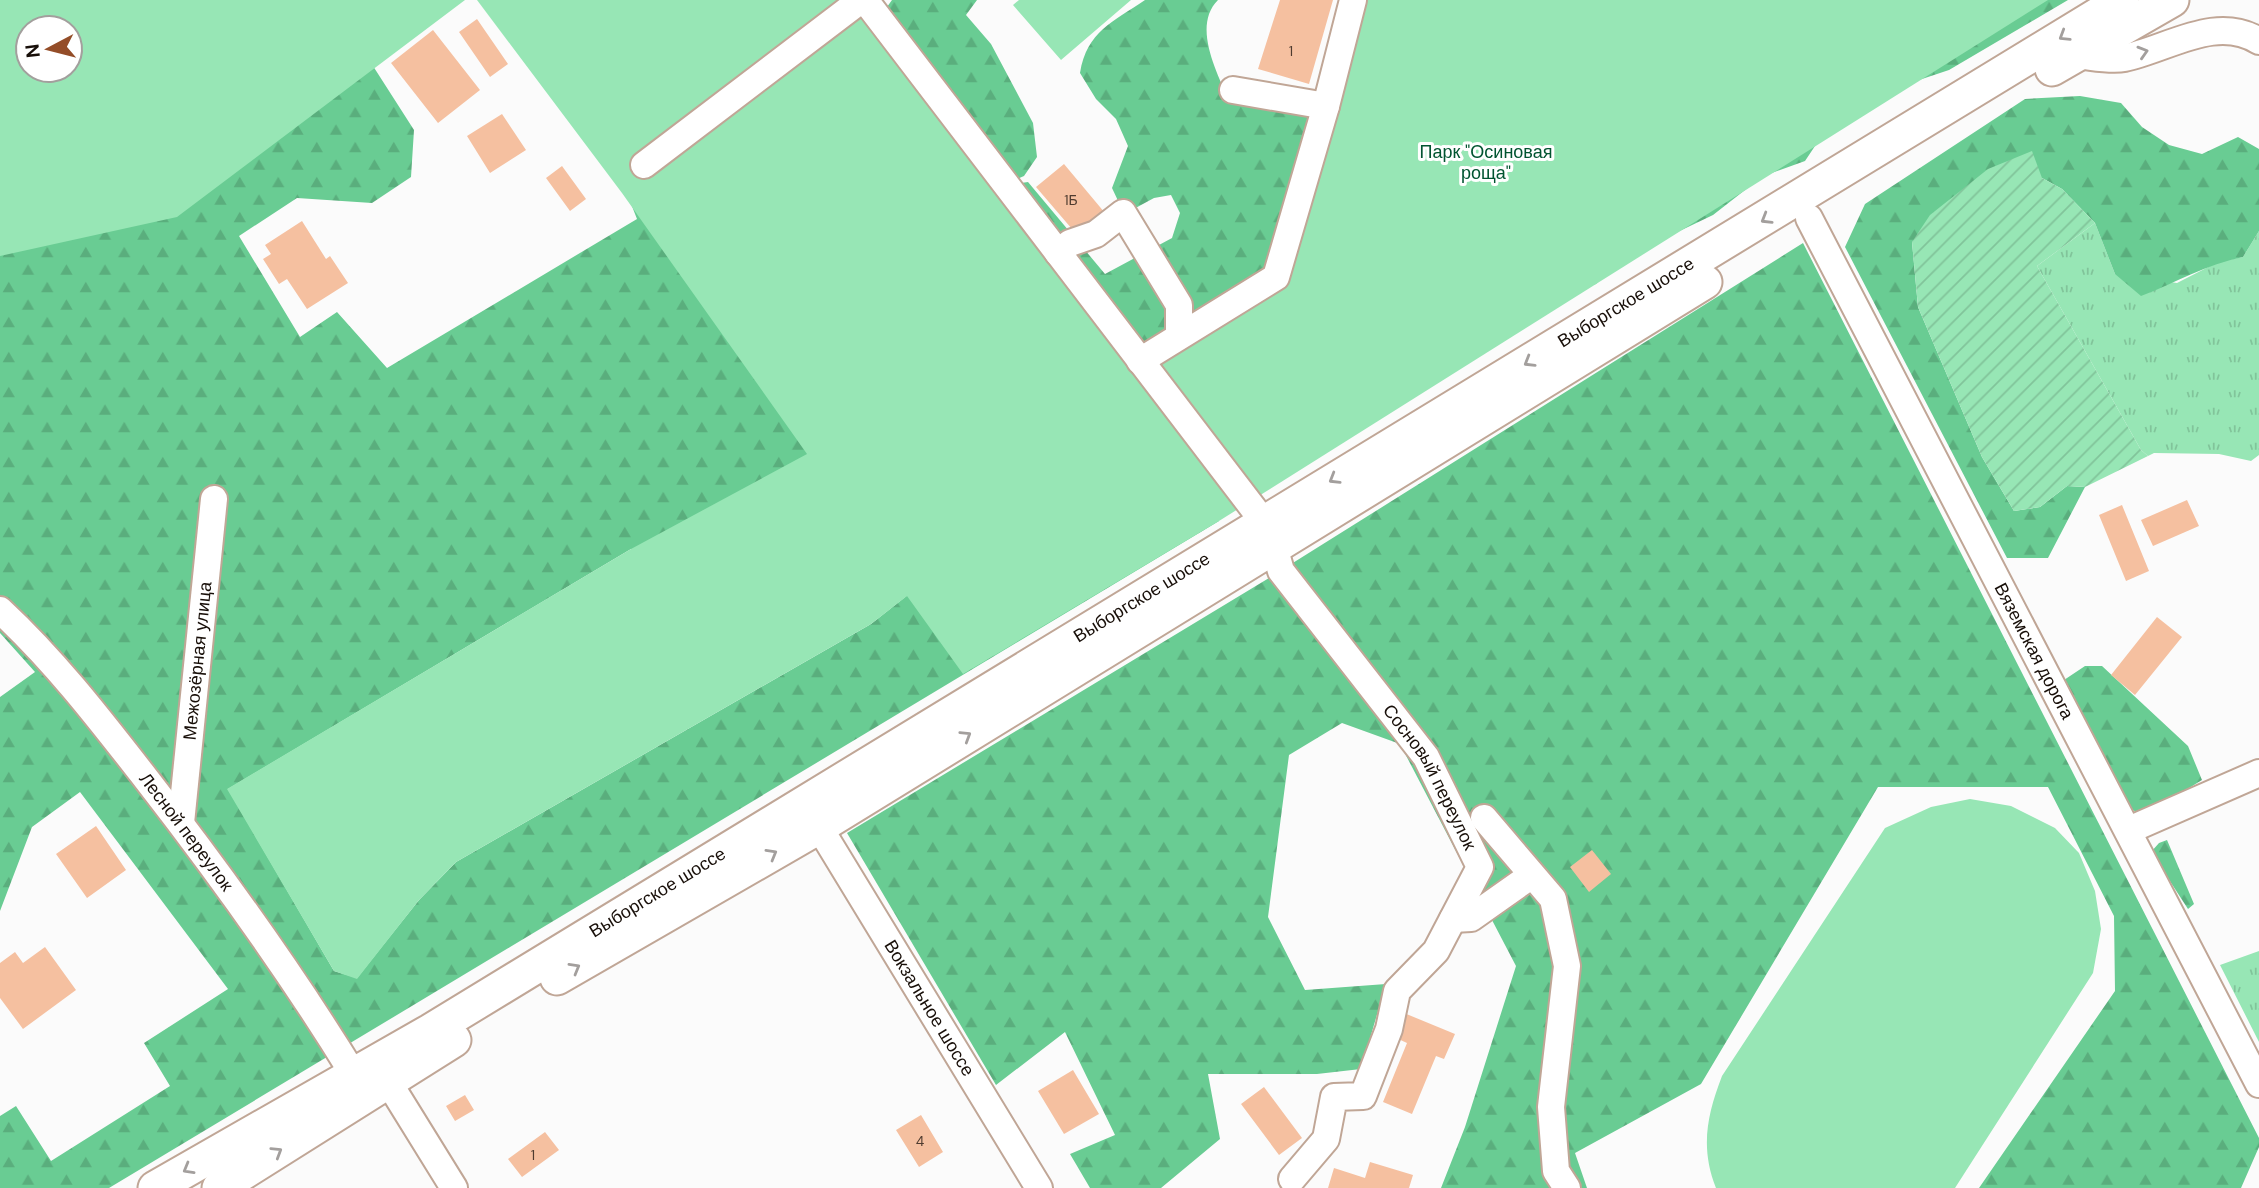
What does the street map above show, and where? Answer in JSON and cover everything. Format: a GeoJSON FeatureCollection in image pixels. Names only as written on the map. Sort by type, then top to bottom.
{"type":"FeatureCollection","features":[{"type":"Feature","properties":{"kind":"main road","name":"Выборгское шоссе"},"geometry":{"type":"LineString","coordinates":[[219,1188],[488,1019],[819,827],[1269,534],[1800,198],[2122,0]]}},
{"type":"Feature","properties":{"kind":"main road","name":"Выборгское шоссе"},"geometry":{"type":"LineString","coordinates":[[155,1188],[352,1073],[430,1031],[1809,218],[2075,55],[2172,0]]}},
{"type":"Feature","properties":{"kind":"street"},"geometry":{"type":"LineString","coordinates":[[644,165],[863,0],[1058,253],[1269,534]]}},
{"type":"Feature","properties":{"kind":"street"},"geometry":{"type":"LineString","coordinates":[[1140,361],[1276,277],[1326,106],[1353,0]]}},
{"type":"Feature","properties":{"kind":"street"},"geometry":{"type":"LineString","coordinates":[[2075,55],[2122,58],[2223,29],[2245,32],[2259,41]]}},
{"type":"Feature","properties":{"kind":"street"},"geometry":{"type":"LineString","coordinates":[[1233,90],[1326,106]]}},
{"type":"Feature","properties":{"kind":"street"},"geometry":{"type":"LineString","coordinates":[[1058,253],[1070,243],[1096,234],[1123,214],[1179,305],[1179,335]]}},
{"type":"Feature","properties":{"kind":"street","name":"Вяземская дорога"},"geometry":{"type":"LineString","coordinates":[[1809,218],[2259,1084]]}},
{"type":"Feature","properties":{"kind":"street","name":"Межозёрная улица"},"geometry":{"type":"LineString","coordinates":[[181,823],[214,499]]}},
{"type":"Feature","properties":{"kind":"street","name":"Сосновый переулок"},"geometry":{"type":"LineString","coordinates":[[1269,534],[1281,571],[1426,757],[1480,867],[1436,951],[1397,991],[1389,1029],[1363,1097],[1334,1097],[1326,1139],[1292,1179]]}},
{"type":"Feature","properties":{"kind":"street","name":"Лесной переулок"},"geometry":{"type":"LineString","coordinates":[[0,610],[26,634],[94,713],[181,823],[303,993],[352,1073]]}},
{"type":"Feature","properties":{"kind":"street"},"geometry":{"type":"LineString","coordinates":[[2129,830],[2259,773]]}},
{"type":"Feature","properties":{"kind":"street"},"geometry":{"type":"LineString","coordinates":[[1484,818],[1553,899],[1567,966],[1551,1107],[1556,1171],[1567,1188]]}},
{"type":"Feature","properties":{"kind":"street","name":"Вокзальное шоссе"},"geometry":{"type":"LineString","coordinates":[[819,827],[1039,1188]]}},
{"type":"Feature","properties":{"kind":"street"},"geometry":{"type":"LineString","coordinates":[[1453,919],[1471,918],[1532,875]]}},
{"type":"Feature","properties":{"kind":"street"},"geometry":{"type":"LineString","coordinates":[[389,1083],[454,1188]]}},
{"type":"Feature","properties":{"kind":"green space"},"geometry":{"type":"Polygon","coordinates":[[[0,0],[79,14],[14,14],[14,84],[84,84],[84,15],[373,66],[414,130],[411,177],[372,203],[297,198],[239,236],[300,337],[337,312],[387,368],[637,219],[628,196],[1219,521],[109,1188],[0,1188],[0,1116],[16,1106],[51,1161],[170,1086],[144,1043],[228,989],[80,792],[32,827],[0,911],[0,697],[35,672],[0,633],[0,0]],[[631,549],[228,789],[334,971],[357,978],[419,900],[456,862],[871,624],[937,572],[631,549]]]}},
{"type":"Feature","properties":{"kind":"green space"},"geometry":{"type":"Polygon","coordinates":[[[0,0],[465,0],[177,217],[0,256],[0,0]]]}},
{"type":"Feature","properties":{"kind":"green space","name":"Парк \"Осиновая роща\""},"geometry":{"type":"Polygon","coordinates":[[[477,0],[876,0],[1143,377],[1281,284],[1364,0],[2048,0],[1219,521],[963,674],[907,596],[871,624],[456,862],[419,900],[357,979],[334,971],[227,789],[631,549],[807,454],[622,193],[477,0]]]}},
{"type":"Feature","properties":{"kind":"green space"},"geometry":{"type":"Polygon","coordinates":[[[892,0],[977,0],[966,15],[991,44],[1033,123],[1037,157],[1024,176],[1015,180],[887,7],[892,0]]]}},
{"type":"Feature","properties":{"kind":"green space"},"geometry":{"type":"Polygon","coordinates":[[[1019,0],[1131,0],[1061,60],[1013,5],[1019,0]]]}},
{"type":"Feature","properties":{"kind":"green space"},"geometry":{"type":"Polygon","coordinates":[[[1145,0],[1218,0],[1207,23],[1207,36],[1213,63],[1228,99],[1302,113],[1589,0],[2068,0],[1949,70],[1913,82],[1817,143],[1805,161],[1763,176],[1713,215],[1665,238],[1628,251],[1596,284],[1579,289],[1241,476],[1014,184],[1028,182],[1105,274],[1172,238],[1180,213],[1171,195],[1154,198],[1130,211],[1120,205],[1112,188],[1128,146],[1116,119],[1096,99],[1080,73],[1083,59],[1095,37],[1145,0]]]}},
{"type":"Feature","properties":{"kind":"green space"},"geometry":{"type":"Polygon","coordinates":[[[2080,96],[2121,103],[2142,127],[2169,145],[2202,154],[2238,137],[2259,149],[2259,231],[2243,257],[2204,269],[2141,296],[2115,274],[2095,223],[2062,189],[2042,178],[1912,242],[1918,307],[1982,457],[2014,511],[2040,507],[2067,486],[2085,487],[2048,558],[2007,558],[1845,247],[1865,204],[2025,99],[2080,96]]]}},
{"type":"Feature","properties":{"kind":"green space"},"geometry":{"type":"Polygon","coordinates":[[[2032,151],[2042,178],[2062,189],[2095,223],[2037,266],[2141,450],[2148,456],[2085,487],[2067,486],[2040,507],[2014,511],[1982,457],[1918,307],[1912,242],[1930,215],[1988,169],[2032,151]]]}},
{"type":"Feature","properties":{"kind":"green space"},"geometry":{"type":"Polygon","coordinates":[[[2095,223],[2115,274],[2177,283],[2218,262],[2243,257],[2259,231],[2259,455],[2251,461],[2219,454],[2154,453],[2148,456],[2141,450],[2037,266],[2095,223]]]}},
{"type":"Feature","properties":{"kind":"green space"},"geometry":{"type":"Polygon","coordinates":[[[1803,243],[2259,1138],[2259,1147],[2241,1188],[1979,1188],[2115,991],[2114,916],[2048,787],[1878,787],[1701,1084],[1575,1153],[1587,1188],[1441,1188],[1465,1127],[1516,966],[1400,744],[1342,723],[1289,755],[1268,917],[1305,990],[1386,984],[1361,1069],[1317,1074],[1208,1074],[1220,1139],[1161,1188],[1090,1188],[1070,1154],[1115,1135],[1065,1032],[996,1085],[847,833],[1269,578],[1803,243]]]}},
{"type":"Feature","properties":{"kind":"green space"},"geometry":{"type":"Polygon","coordinates":[[[2085,666],[2102,666],[2188,746],[2202,780],[2144,816],[2127,807],[2064,680],[2085,666]]]}},
{"type":"Feature","properties":{"kind":"green space"},"geometry":{"type":"Polygon","coordinates":[[[1970,799],[2011,806],[2055,828],[2079,853],[2095,891],[2101,929],[2093,973],[1955,1188],[1716,1188],[1708,1159],[1707,1132],[1712,1104],[1722,1076],[1885,828],[1931,807],[1970,799]]]}},
{"type":"Feature","properties":{"kind":"green space"},"geometry":{"type":"Polygon","coordinates":[[[2167,840],[2194,904],[2188,909],[2151,852],[2159,843],[2167,840]]]}},
{"type":"Feature","properties":{"kind":"green space"},"geometry":{"type":"Polygon","coordinates":[[[2259,951],[2259,1042],[2220,965],[2259,951]]]}},
{"type":"Feature","properties":{"kind":"building"},"geometry":{"type":"Polygon","coordinates":[[[1280,0],[1333,0],[1309,84],[1258,69],[1280,0]]]}},
{"type":"Feature","properties":{"kind":"building"},"geometry":{"type":"Polygon","coordinates":[[[477,19],[508,64],[490,77],[459,32],[477,19]]]}},
{"type":"Feature","properties":{"kind":"building"},"geometry":{"type":"Polygon","coordinates":[[[433,30],[480,90],[438,123],[391,63],[433,30]]]}},
{"type":"Feature","properties":{"kind":"building"},"geometry":{"type":"Polygon","coordinates":[[[502,114],[526,150],[490,173],[467,136],[502,114]]]}},
{"type":"Feature","properties":{"kind":"building"},"geometry":{"type":"Polygon","coordinates":[[[1064,164],[1105,213],[1078,236],[1036,187],[1064,164]]]}},
{"type":"Feature","properties":{"kind":"building"},"geometry":{"type":"Polygon","coordinates":[[[562,166],[586,199],[570,211],[546,178],[562,166]]]}},
{"type":"Feature","properties":{"kind":"building"},"geometry":{"type":"Polygon","coordinates":[[[302,221],[326,259],[330,256],[348,283],[307,309],[287,279],[279,284],[263,259],[271,254],[265,245],[302,221]]]}},
{"type":"Feature","properties":{"kind":"building"},"geometry":{"type":"Polygon","coordinates":[[[2187,500],[2199,526],[2153,546],[2141,520],[2187,500]]]}},
{"type":"Feature","properties":{"kind":"building"},"geometry":{"type":"Polygon","coordinates":[[[2122,505],[2149,571],[2126,581],[2099,515],[2122,505]]]}},
{"type":"Feature","properties":{"kind":"building"},"geometry":{"type":"Polygon","coordinates":[[[2157,617],[2182,637],[2135,695],[2111,675],[2157,617]]]}},
{"type":"Feature","properties":{"kind":"building"},"geometry":{"type":"Polygon","coordinates":[[[96,826],[126,870],[87,898],[56,854],[96,826]]]}},
{"type":"Feature","properties":{"kind":"building"},"geometry":{"type":"Polygon","coordinates":[[[1592,850],[1611,874],[1589,892],[1570,867],[1592,850]]]}},
{"type":"Feature","properties":{"kind":"building"},"geometry":{"type":"Polygon","coordinates":[[[45,947],[76,990],[23,1029],[0,998],[0,963],[15,952],[23,963],[45,947]]]}},
{"type":"Feature","properties":{"kind":"building"},"geometry":{"type":"Polygon","coordinates":[[[1404,1013],[1455,1034],[1444,1059],[1436,1056],[1412,1114],[1383,1102],[1407,1043],[1394,1037],[1404,1013]]]}},
{"type":"Feature","properties":{"kind":"building"},"geometry":{"type":"Polygon","coordinates":[[[1073,1070],[1099,1114],[1064,1134],[1038,1091],[1073,1070]]]}},
{"type":"Feature","properties":{"kind":"building"},"geometry":{"type":"Polygon","coordinates":[[[1264,1087],[1302,1138],[1279,1155],[1241,1104],[1264,1087]]]}},
{"type":"Feature","properties":{"kind":"building"},"geometry":{"type":"Polygon","coordinates":[[[465,1095],[474,1110],[455,1121],[446,1106],[465,1095]]]}},
{"type":"Feature","properties":{"kind":"building"},"geometry":{"type":"Polygon","coordinates":[[[921,1115],[943,1152],[919,1167],[896,1130],[921,1115]]]}},
{"type":"Feature","properties":{"kind":"building"},"geometry":{"type":"Polygon","coordinates":[[[545,1132],[559,1150],[522,1177],[508,1159],[545,1132]]]}},
{"type":"Feature","properties":{"kind":"building"},"geometry":{"type":"Polygon","coordinates":[[[1370,1162],[1413,1175],[1409,1188],[1328,1188],[1334,1168],[1365,1178],[1370,1162]]]}}]}
